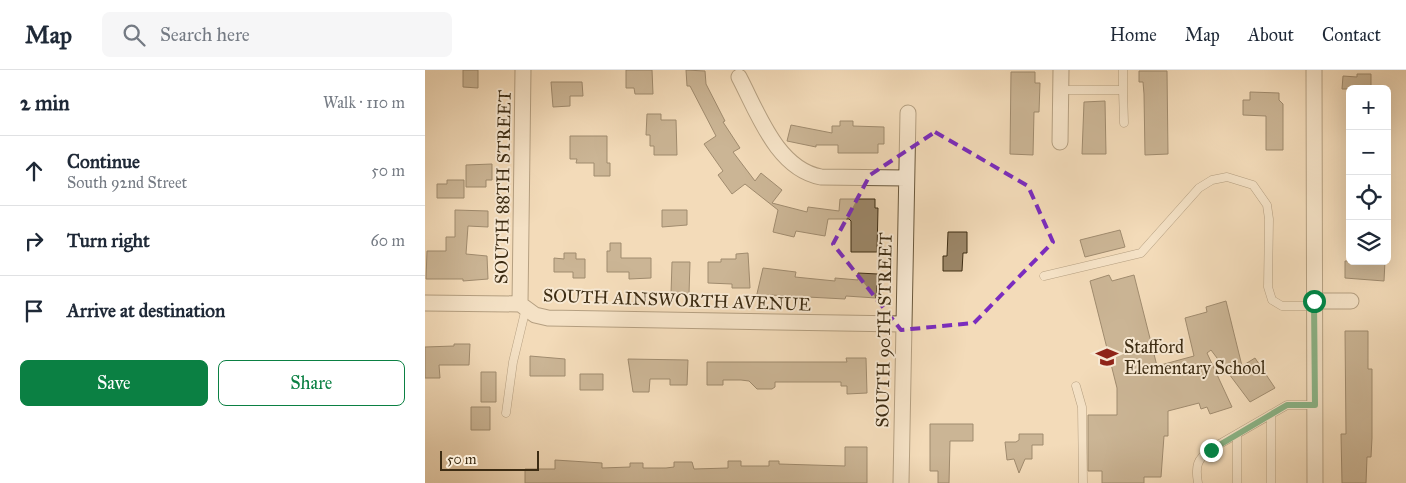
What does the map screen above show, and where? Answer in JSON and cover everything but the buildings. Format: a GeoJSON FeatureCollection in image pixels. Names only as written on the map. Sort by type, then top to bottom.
{"type":"FeatureCollection","features":[{"type":"Feature","properties":{"kind":"street","name":"SOUTH 88TH STREET"},"geometry":{"type":"LineString","coordinates":[[523,70],[523,306]]}},
{"type":"Feature","properties":{"kind":"street"},"geometry":{"type":"LineString","coordinates":[[1061,70],[1061,142]]}},
{"type":"Feature","properties":{"kind":"street"},"geometry":{"type":"LineString","coordinates":[[1314,70],[1315,483]]}},
{"type":"Feature","properties":{"kind":"street"},"geometry":{"type":"LineString","coordinates":[[739,77],[780,152],[797,168],[808,175],[821,178],[906,178]]}},
{"type":"Feature","properties":{"kind":"street","name":"SOUTH 90TH STREET"},"geometry":{"type":"LineString","coordinates":[[901,483],[902,324],[908,113]]}},
{"type":"Feature","properties":{"kind":"street"},"geometry":{"type":"LineString","coordinates":[[1314,303],[1351,301]]}},
{"type":"Feature","properties":{"kind":"street","name":"SOUTH AINSWORTH AVENUE"},"geometry":{"type":"LineString","coordinates":[[425,303],[523,306],[535,315],[548,318],[902,324]]}},
{"type":"Feature","properties":{"kind":"lane"},"geometry":{"type":"LineString","coordinates":[[1123,70],[1124,123]]}},
{"type":"Feature","properties":{"kind":"lane"},"geometry":{"type":"LineString","coordinates":[[1061,90],[1123,90]]}},
{"type":"Feature","properties":{"kind":"lane"},"geometry":{"type":"LineString","coordinates":[[1044,276],[1141,253],[1199,188],[1212,180],[1227,177],[1253,185],[1267,205],[1269,219],[1267,287],[1272,300],[1282,306],[1314,303]]}},
{"type":"Feature","properties":{"kind":"lane"},"geometry":{"type":"LineString","coordinates":[[506,413],[523,306]]}},
{"type":"Feature","properties":{"kind":"lane"},"geometry":{"type":"LineString","coordinates":[[1076,386],[1082,407],[1083,483]]}},
{"type":"Feature","properties":{"kind":"lane"},"geometry":{"type":"LineString","coordinates":[[1197,483],[1196,466],[1201,456],[1287,405],[1315,405]]}},
{"type":"Feature","properties":{"kind":"lane"},"geometry":{"type":"LineString","coordinates":[[1271,414],[1271,483]]}},
{"type":"Feature","properties":{"kind":"lane"},"geometry":{"type":"LineString","coordinates":[[1237,434],[1237,483]]}},
{"type":"Feature","properties":{"kind":"highlighted area"},"geometry":{"type":"Polygon","coordinates":[[[935,132],[1028,186],[1053,242],[974,323],[901,330],[833,244],[870,175],[935,132]]]}},
{"type":"Feature","properties":{"kind":"place","name":"Stafford Elementary School"},"geometry":{"type":"Point","coordinates":[1107,357]}},
{"type":"Feature","properties":{"kind":"route"},"geometry":{"type":"LineString","coordinates":[[1211,450],[1287,405],[1315,405],[1314,301]]}}]}
